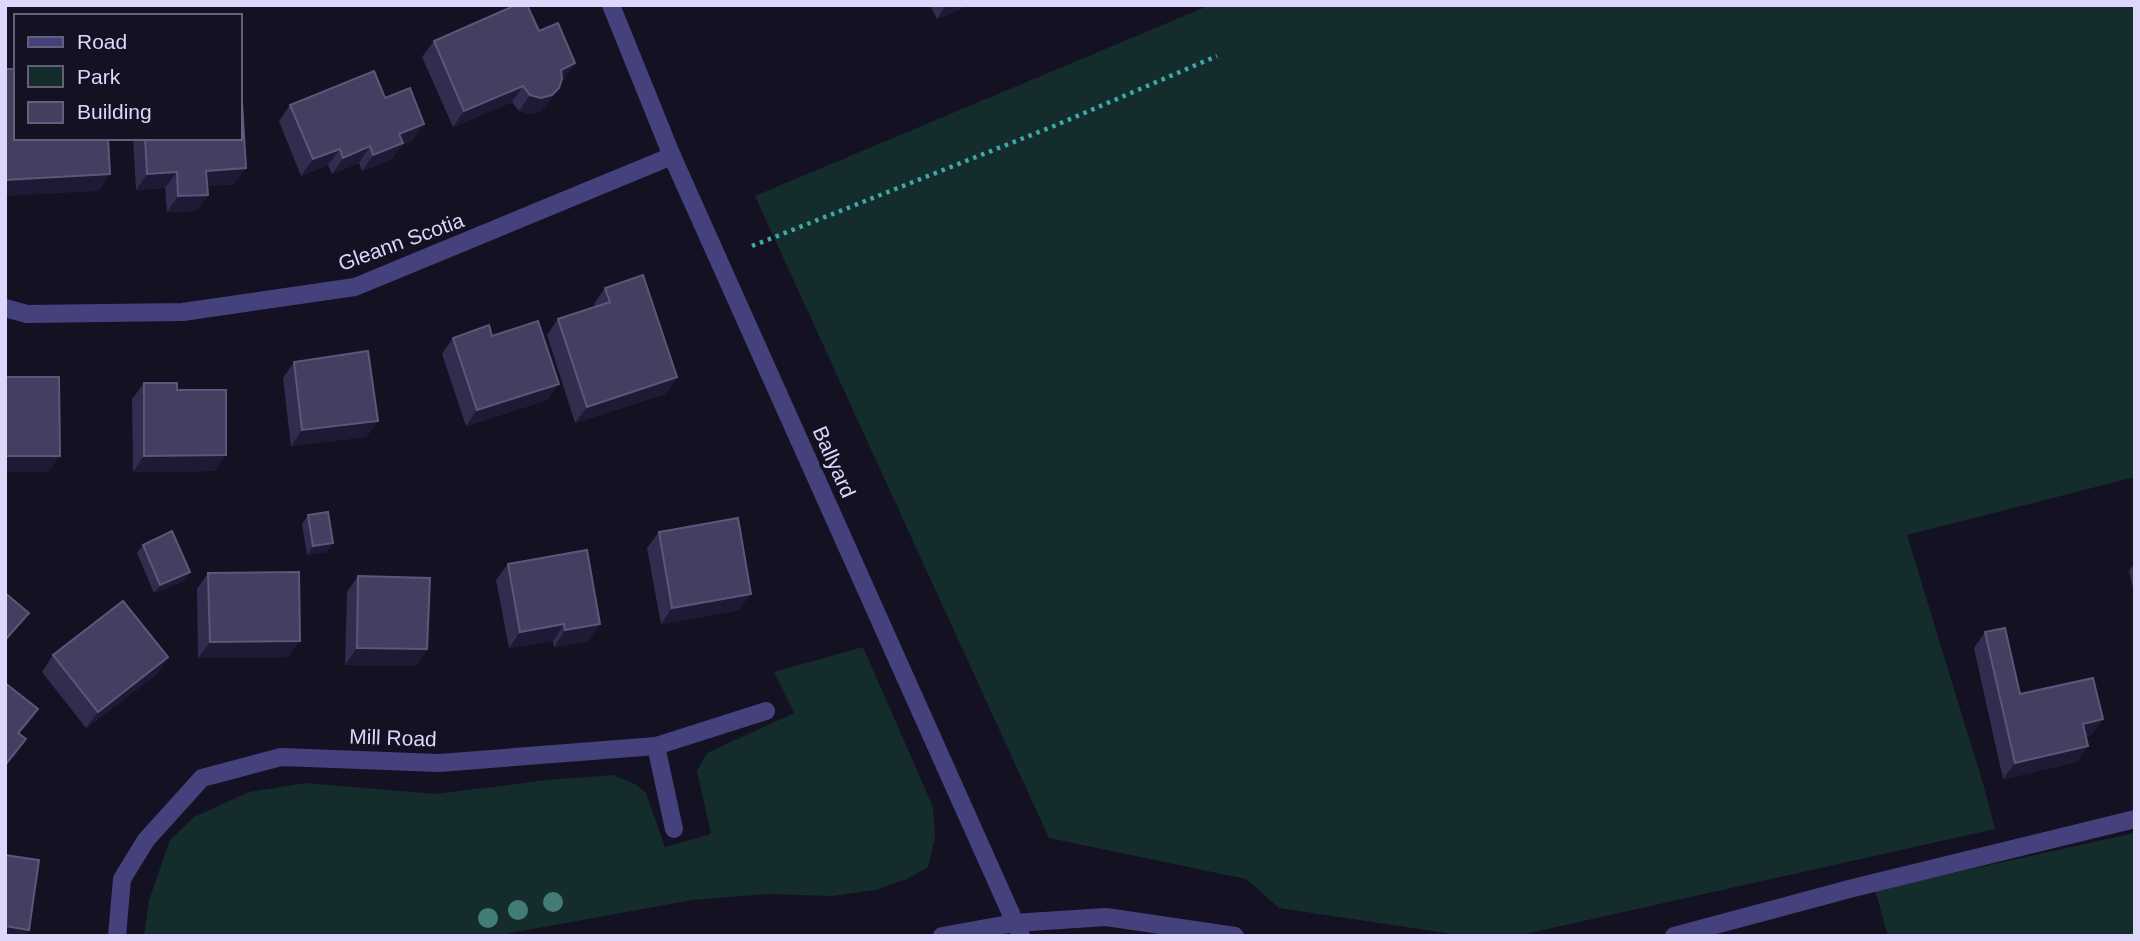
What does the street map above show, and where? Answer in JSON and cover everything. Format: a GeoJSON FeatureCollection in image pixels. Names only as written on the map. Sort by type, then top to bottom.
{"type":"FeatureCollection","features":[{"type":"Feature","properties":{"kind":"street","name":"Ballyard"},"geometry":{"type":"LineString","coordinates":[[611,5],[672,156],[1018,929]]}},
{"type":"Feature","properties":{"kind":"street","name":"Gleann Scotia"},"geometry":{"type":"LineString","coordinates":[[5,308],[27,314],[183,312],[355,287],[672,156]]}},
{"type":"Feature","properties":{"kind":"street","name":"Mill Road"},"geometry":{"type":"LineString","coordinates":[[117,936],[122,879],[146,840],[202,778],[281,757],[439,763],[656,746],[766,711]]}},
{"type":"Feature","properties":{"kind":"street"},"geometry":{"type":"LineString","coordinates":[[656,746],[674,829]]}},
{"type":"Feature","properties":{"kind":"street"},"geometry":{"type":"LineString","coordinates":[[1674,936],[1853,888],[2135,819]]}},
{"type":"Feature","properties":{"kind":"street"},"geometry":{"type":"LineString","coordinates":[[942,936],[1106,917],[1236,936]]}},
{"type":"Feature","properties":{"kind":"path"},"geometry":{"type":"LineString","coordinates":[[719,259],[1054,126],[1217,56]]}},
{"type":"Feature","properties":{"kind":"green space"},"geometry":{"type":"Polygon","coordinates":[[[1210,5],[2135,5],[2135,477],[1907,535],[1995,829],[1516,936],[1466,936],[1279,908],[1246,879],[1049,838],[755,196],[1210,5]]]}},
{"type":"Feature","properties":{"kind":"green space"},"geometry":{"type":"Polygon","coordinates":[[[863,647],[933,807],[935,838],[928,867],[907,879],[875,890],[832,896],[768,894],[692,900],[495,936],[144,936],[149,900],[170,840],[194,817],[249,792],[306,783],[435,794],[613,775],[637,785],[646,793],[665,847],[711,834],[697,771],[707,753],[794,713],[774,672],[863,647]]]}},
{"type":"Feature","properties":{"kind":"green space"},"geometry":{"type":"Polygon","coordinates":[[[2135,833],[2135,936],[1888,936],[1875,890],[2135,833]]]}},
{"type":"Feature","properties":{"kind":"building"},"geometry":{"type":"Polygon","coordinates":[[[516,5],[527,5],[539,31],[558,23],[575,63],[561,70],[559,88],[552,95],[541,98],[530,95],[523,86],[464,111],[434,41],[516,5]]]}},
{"type":"Feature","properties":{"kind":"building"},"geometry":{"type":"Polygon","coordinates":[[[5,69],[14,69],[14,140],[108,140],[110,174],[5,180],[5,69]]]}},
{"type":"Feature","properties":{"kind":"building"},"geometry":{"type":"Polygon","coordinates":[[[374,71],[385,98],[410,88],[424,124],[399,134],[403,143],[373,155],[370,146],[343,158],[340,149],[313,159],[290,105],[374,71]]]}},
{"type":"Feature","properties":{"kind":"building"},"geometry":{"type":"Polygon","coordinates":[[[242,102],[246,168],[206,171],[208,195],[178,196],[177,172],[147,174],[145,140],[242,140],[242,102]]]}},
{"type":"Feature","properties":{"kind":"building"},"geometry":{"type":"Polygon","coordinates":[[[643,275],[677,377],[587,407],[558,319],[610,302],[605,288],[643,275]]]}},
{"type":"Feature","properties":{"kind":"building"},"geometry":{"type":"Polygon","coordinates":[[[538,321],[559,384],[477,410],[453,338],[489,325],[492,336],[538,321]]]}},
{"type":"Feature","properties":{"kind":"building"},"geometry":{"type":"Polygon","coordinates":[[[368,351],[378,421],[302,430],[294,362],[368,351]]]}},
{"type":"Feature","properties":{"kind":"building"},"geometry":{"type":"Polygon","coordinates":[[[5,377],[59,377],[60,456],[5,456],[5,377]]]}},
{"type":"Feature","properties":{"kind":"building"},"geometry":{"type":"Polygon","coordinates":[[[144,383],[177,383],[177,390],[226,390],[226,455],[144,456],[144,383]]]}},
{"type":"Feature","properties":{"kind":"building"},"geometry":{"type":"Polygon","coordinates":[[[328,512],[333,543],[313,546],[308,515],[328,512]]]}},
{"type":"Feature","properties":{"kind":"building"},"geometry":{"type":"Polygon","coordinates":[[[738,518],[751,594],[672,608],[659,532],[738,518]]]}},
{"type":"Feature","properties":{"kind":"building"},"geometry":{"type":"Polygon","coordinates":[[[172,531],[190,572],[160,585],[143,545],[172,531]]]}},
{"type":"Feature","properties":{"kind":"building"},"geometry":{"type":"Polygon","coordinates":[[[587,550],[600,624],[565,630],[564,624],[520,632],[508,564],[587,550]]]}},
{"type":"Feature","properties":{"kind":"building"},"geometry":{"type":"Polygon","coordinates":[[[299,572],[300,641],[210,642],[208,573],[299,572]]]}},
{"type":"Feature","properties":{"kind":"building"},"geometry":{"type":"Polygon","coordinates":[[[358,576],[430,578],[427,649],[357,648],[358,576]]]}},
{"type":"Feature","properties":{"kind":"building"},"geometry":{"type":"Polygon","coordinates":[[[5,593],[29,613],[5,640],[5,593]]]}},
{"type":"Feature","properties":{"kind":"building"},"geometry":{"type":"Polygon","coordinates":[[[123,601],[168,657],[98,712],[53,655],[123,601]]]}},
{"type":"Feature","properties":{"kind":"building"},"geometry":{"type":"Polygon","coordinates":[[[2005,628],[2020,694],[2093,678],[2103,719],[2083,724],[2088,746],[2015,763],[1985,632],[2005,628]]]}},
{"type":"Feature","properties":{"kind":"building"},"geometry":{"type":"Polygon","coordinates":[[[5,683],[38,709],[18,733],[26,739],[5,765],[5,683]]]}},
{"type":"Feature","properties":{"kind":"building"},"geometry":{"type":"Polygon","coordinates":[[[5,855],[39,860],[29,930],[5,926],[5,855]]]}}]}
